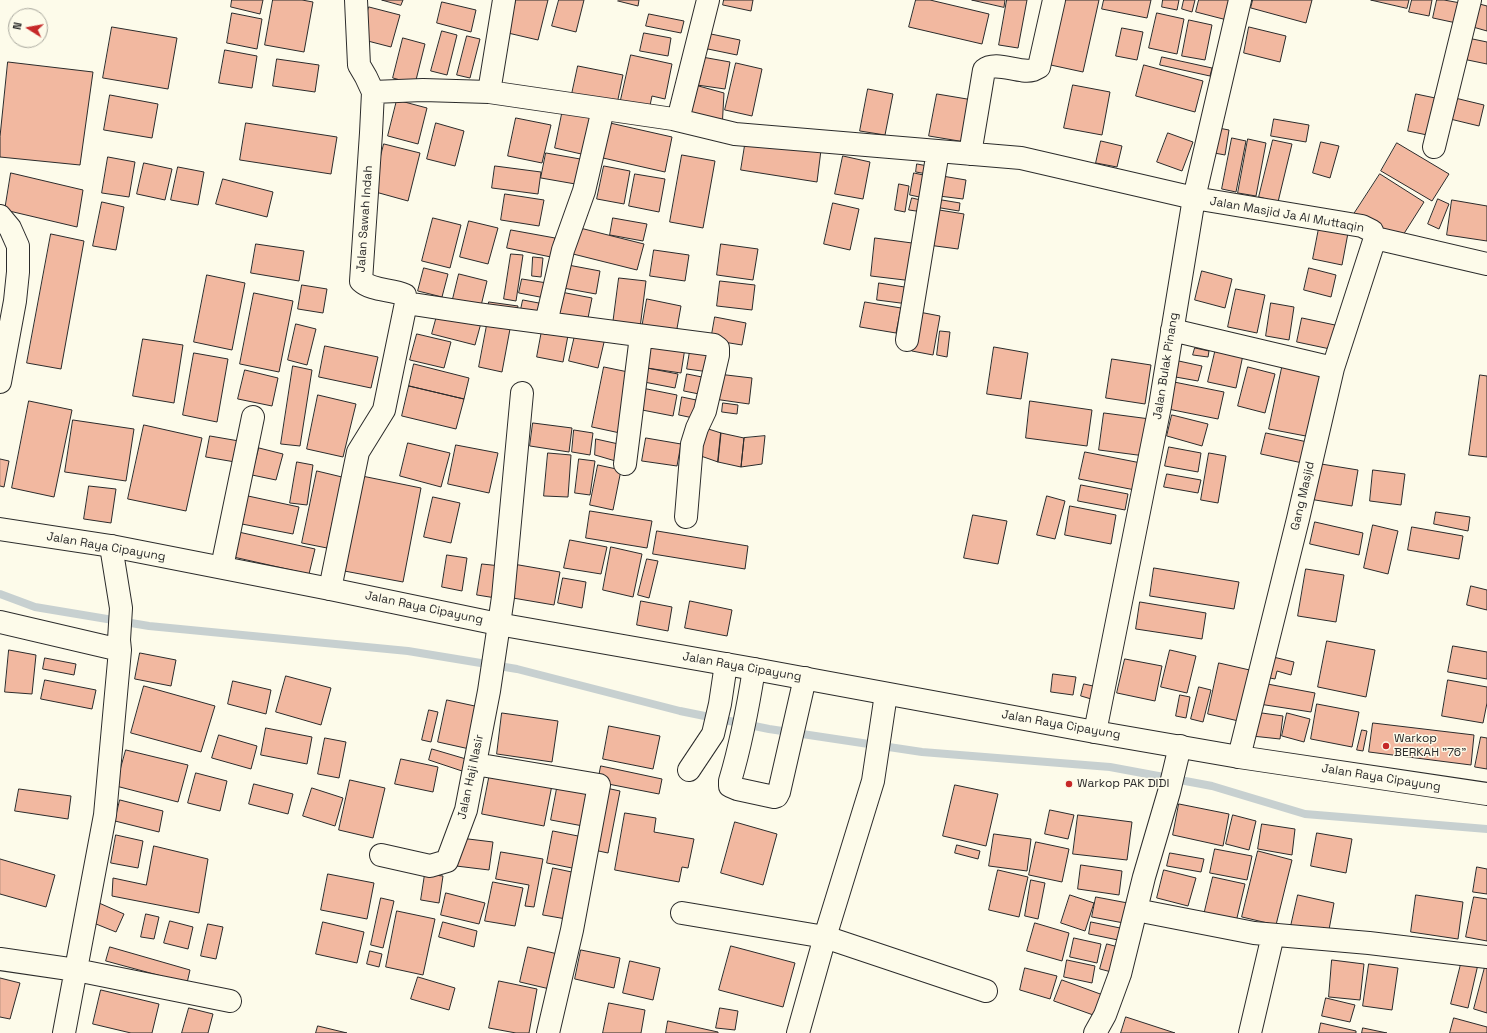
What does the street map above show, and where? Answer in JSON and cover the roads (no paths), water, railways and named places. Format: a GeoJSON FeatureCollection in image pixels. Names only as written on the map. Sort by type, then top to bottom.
{"type":"FeatureCollection","features":[{"type":"Feature","properties":{"kind":"street"},"geometry":{"type":"LineString","coordinates":[[356,0],[359,65],[373,92]]}},
{"type":"Feature","properties":{"kind":"street"},"geometry":{"type":"LineString","coordinates":[[489,92],[504,0]]}},
{"type":"Feature","properties":{"kind":"street"},"geometry":{"type":"LineString","coordinates":[[678,120],[708,0]]}},
{"type":"Feature","properties":{"kind":"street"},"geometry":{"type":"LineString","coordinates":[[970,154],[984,70],[997,66],[1032,70],[1039,67],[1054,0]]}},
{"type":"Feature","properties":{"kind":"street","name":"Jalan Bulak Pinang"},"geometry":{"type":"LineString","coordinates":[[1095,732],[1160,406],[1194,198],[1240,0]]}},
{"type":"Feature","properties":{"kind":"street"},"geometry":{"type":"LineString","coordinates":[[1434,147],[1470,0]]}},
{"type":"Feature","properties":{"kind":"street","name":"Jalan Masjid Ja Al Muttaqin"},"geometry":{"type":"LineString","coordinates":[[373,92],[424,90],[489,92],[678,120],[735,134],[1021,158],[1194,198],[1362,226],[1372,231],[1375,238]]}},
{"type":"Feature","properties":{"kind":"street","name":"Jalan Sawah Indah"},"geometry":{"type":"LineString","coordinates":[[373,92],[360,281],[366,286],[398,291],[405,295],[406,303]]}},
{"type":"Feature","properties":{"kind":"street"},"geometry":{"type":"LineString","coordinates":[[546,323],[562,250],[584,191],[604,109]]}},
{"type":"Feature","properties":{"kind":"street"},"geometry":{"type":"LineString","coordinates":[[907,340],[938,151]]}},
{"type":"Feature","properties":{"kind":"street"},"geometry":{"type":"LineString","coordinates":[[0,216],[10,228],[18,246],[18,272],[15,301],[0,382]]}},
{"type":"Feature","properties":{"kind":"street"},"geometry":{"type":"LineString","coordinates":[[1375,238],[1487,264]]}},
{"type":"Feature","properties":{"kind":"street","name":"Gang Masjid"},"geometry":{"type":"LineString","coordinates":[[1239,757],[1298,519],[1333,368],[1375,238]]}},
{"type":"Feature","properties":{"kind":"street"},"geometry":{"type":"LineString","coordinates":[[330,588],[358,452],[384,410],[406,303],[714,345],[718,348],[718,354],[705,411],[696,428],[692,444],[686,516]]}},
{"type":"Feature","properties":{"kind":"street"},"geometry":{"type":"LineString","coordinates":[[1172,330],[1333,368]]}},
{"type":"Feature","properties":{"kind":"street"},"geometry":{"type":"LineString","coordinates":[[625,464],[641,336]]}},
{"type":"Feature","properties":{"kind":"street","name":"Jalan Haji Nasir"},"geometry":{"type":"LineString","coordinates":[[381,855],[430,866],[447,860],[466,810],[489,690],[503,597],[522,393]]}},
{"type":"Feature","properties":{"kind":"street"},"geometry":{"type":"LineString","coordinates":[[222,568],[253,417]]}},
{"type":"Feature","properties":{"kind":"street","name":"Jalan Raya Cipayung"},"geometry":{"type":"LineString","coordinates":[[0,529],[111,546],[330,588],[498,624],[805,678],[1095,732],[1178,751],[1239,757],[1487,794]]}},
{"type":"Feature","properties":{"kind":"street"},"geometry":{"type":"LineString","coordinates":[[64,1033],[105,815],[120,645],[121,608],[111,546]]}},
{"type":"Feature","properties":{"kind":"street"},"geometry":{"type":"LineString","coordinates":[[0,622],[120,645]]}},
{"type":"Feature","properties":{"kind":"street"},"geometry":{"type":"LineString","coordinates":[[690,770],[713,734],[720,704],[726,664]]}},
{"type":"Feature","properties":{"kind":"street"},"geometry":{"type":"LineString","coordinates":[[754,669],[748,713],[730,786],[737,789],[774,797],[777,796],[779,792],[786,767],[805,678]]}},
{"type":"Feature","properties":{"kind":"street"},"geometry":{"type":"LineString","coordinates":[[798,1033],[825,938],[873,781],[886,694]]}},
{"type":"Feature","properties":{"kind":"street"},"geometry":{"type":"LineString","coordinates":[[1095,1033],[1105,1015],[1120,974],[1144,877],[1169,792],[1178,751]]}},
{"type":"Feature","properties":{"kind":"street"},"geometry":{"type":"LineString","coordinates":[[475,764],[599,785],[572,930],[548,1033]]}},
{"type":"Feature","properties":{"kind":"street"},"geometry":{"type":"LineString","coordinates":[[1136,910],[1216,926],[1272,935],[1369,943],[1487,957]]}},
{"type":"Feature","properties":{"kind":"street"},"geometry":{"type":"LineString","coordinates":[[682,913],[825,938],[986,991]]}},
{"type":"Feature","properties":{"kind":"street"},"geometry":{"type":"LineString","coordinates":[[1250,1033],[1272,935]]}},
{"type":"Feature","properties":{"kind":"street"},"geometry":{"type":"LineString","coordinates":[[0,958],[76,970],[230,1001]]}},
{"type":"Feature","properties":{"kind":"waterway"},"geometry":{"type":"LineString","coordinates":[[0,594],[35,607],[149,626],[408,651],[517,669],[680,711],[769,729],[922,752],[1110,767],[1212,786],[1305,814],[1487,829]]}},
{"type":"Feature","properties":{"kind":"place","name":"Warkop BERKAH \"76\""},"geometry":{"type":"Point","coordinates":[1386,746]}},
{"type":"Feature","properties":{"kind":"place","name":"Warkop PAK DIDI"},"geometry":{"type":"Point","coordinates":[1069,784]}}]}
